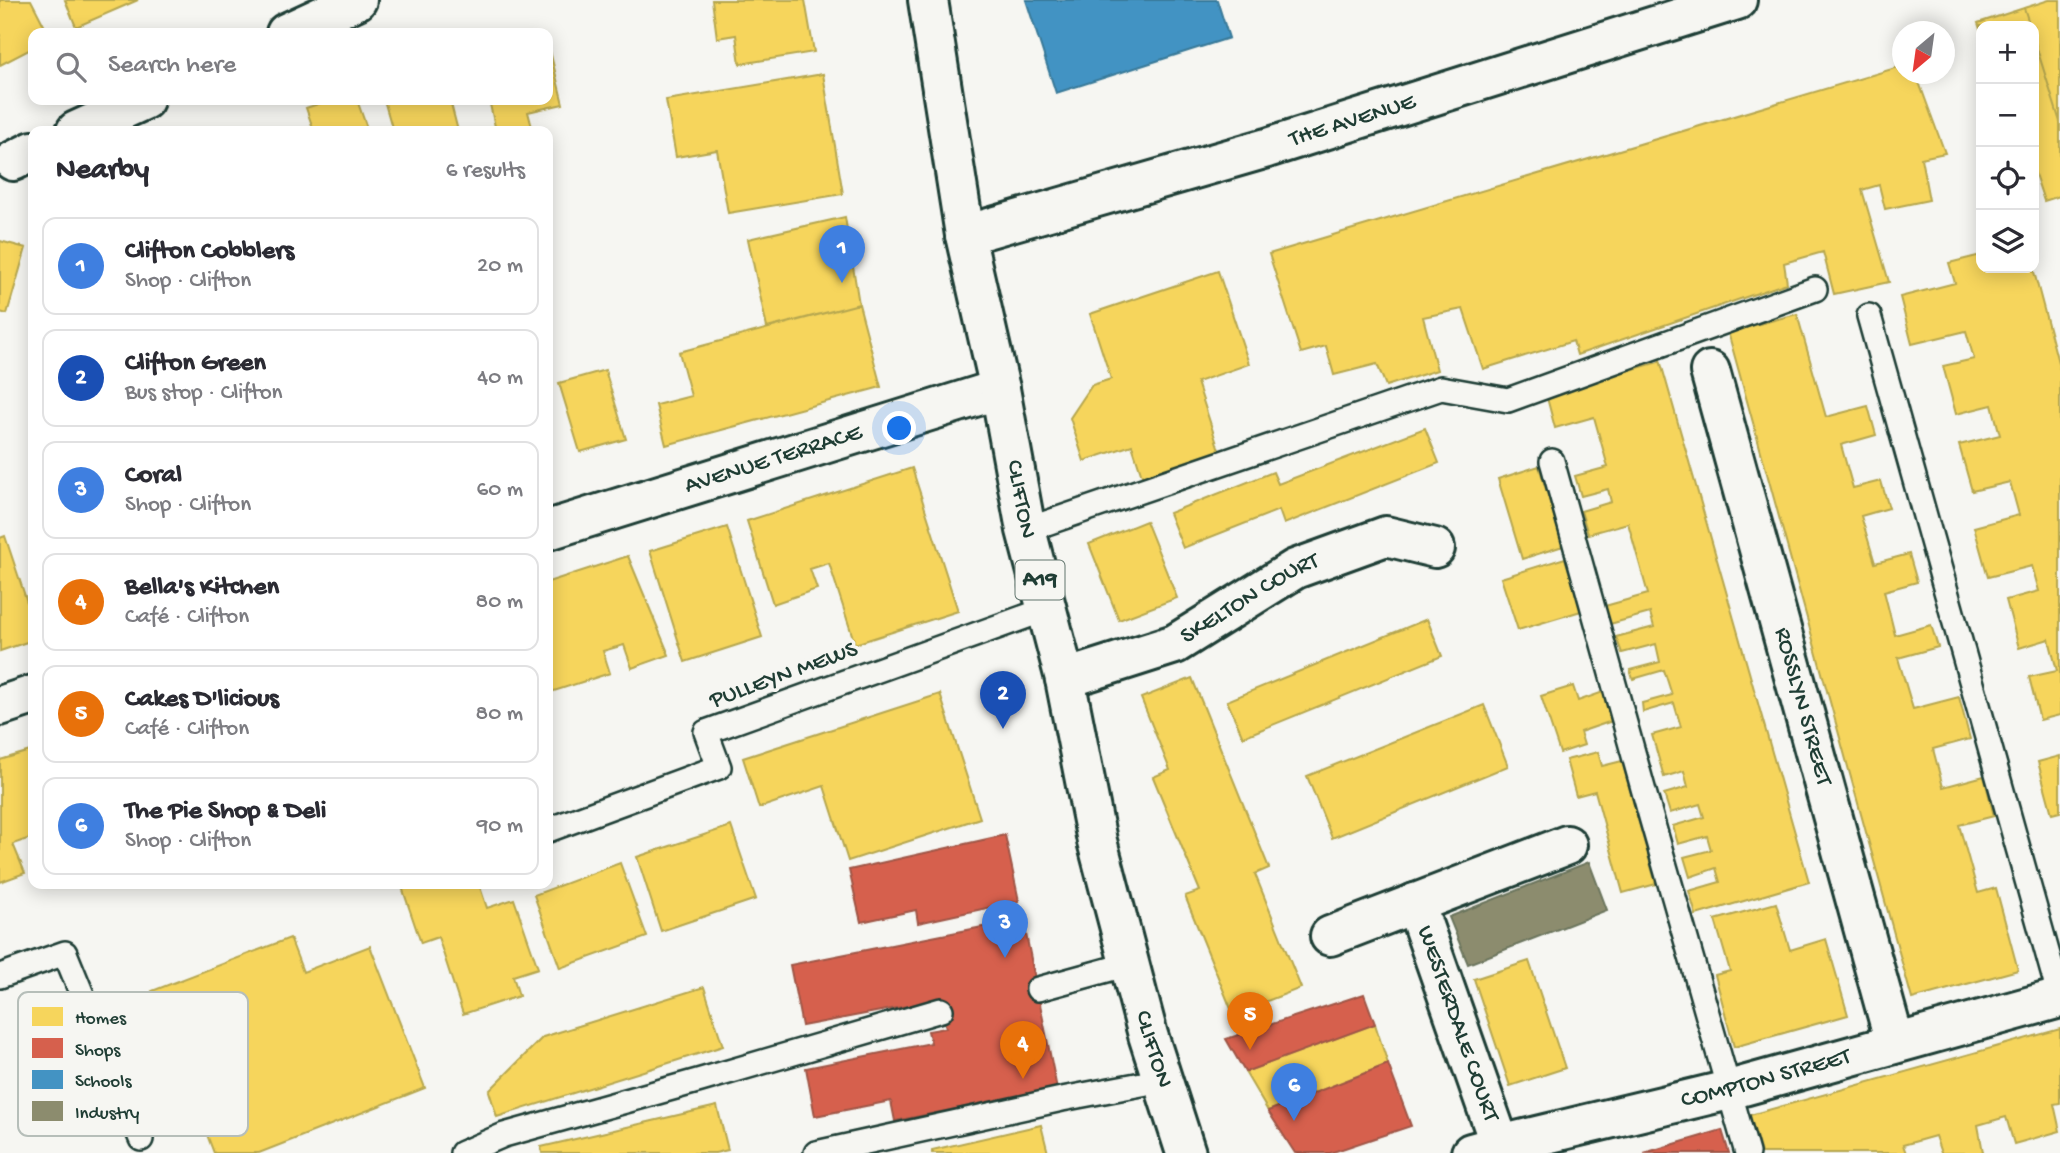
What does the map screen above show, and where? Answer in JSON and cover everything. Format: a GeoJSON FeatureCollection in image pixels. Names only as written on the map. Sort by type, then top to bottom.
{"type":"FeatureCollection","features":[{"type":"Feature","properties":{"kind":"street"},"geometry":{"type":"LineString","coordinates":[[297,28],[357,0]]}},
{"type":"Feature","properties":{"kind":"street","name":"CLIFTON"},"geometry":{"type":"LineString","coordinates":[[928,0],[965,235],[1000,389],[1027,530],[1065,679],[1097,841],[1148,1035],[1186,1153]]}},
{"type":"Feature","properties":{"kind":"street","name":"THE AVENUE"},"geometry":{"type":"LineString","coordinates":[[965,235],[1267,148],[1737,0]]}},
{"type":"Feature","properties":{"kind":"street"},"geometry":{"type":"LineString","coordinates":[[87,126],[133,105]]}},
{"type":"Feature","properties":{"kind":"street","name":"ROSSLYN STREET"},"geometry":{"type":"LineString","coordinates":[[1710,371],[1895,1043]]}},
{"type":"Feature","properties":{"kind":"street","name":"AVENUE TERRACE"},"geometry":{"type":"LineString","coordinates":[[553,528],[1000,389]]}},
{"type":"Feature","properties":{"kind":"street","name":"SKELTON COURT"},"geometry":{"type":"LineString","coordinates":[[1065,679],[1175,644],[1295,569],[1386,536],[1436,548]]}},
{"type":"Feature","properties":{"kind":"street"},"geometry":{"type":"LineString","coordinates":[[0,706],[28,697]]}},
{"type":"Feature","properties":{"kind":"street","name":"WESTERDALE COURT"},"geometry":{"type":"LineString","coordinates":[[1330,936],[1567,845]]}},
{"type":"Feature","properties":{"kind":"street","name":"WESTERDALE COURT"},"geometry":{"type":"LineString","coordinates":[[1415,903],[1485,1149]]}},
{"type":"Feature","properties":{"kind":"street","name":"COMPTON STREET"},"geometry":{"type":"LineString","coordinates":[[1485,1149],[1729,1090],[2060,998]]}},
{"type":"Feature","properties":{"kind":"lane"},"geometry":{"type":"LineString","coordinates":[[1027,530],[1441,388],[1508,400],[1815,289]]}},
{"type":"Feature","properties":{"kind":"lane"},"geometry":{"type":"LineString","coordinates":[[1869,316],[2060,998]]}},
{"type":"Feature","properties":{"kind":"lane"},"geometry":{"type":"LineString","coordinates":[[1552,461],[1747,1153]]}},
{"type":"Feature","properties":{"kind":"lane","name":"PULLEYN MEWS"},"geometry":{"type":"LineString","coordinates":[[553,828],[719,767],[706,732],[1047,609]]}},
{"type":"Feature","properties":{"kind":"lane"},"geometry":{"type":"LineString","coordinates":[[0,976],[65,953],[81,992]]}},
{"type":"Feature","properties":{"kind":"lane"},"geometry":{"type":"LineString","coordinates":[[1038,989],[1129,964]]}},
{"type":"Feature","properties":{"kind":"lane"},"geometry":{"type":"LineString","coordinates":[[462,1153],[504,1135],[941,1010]]}},
{"type":"Feature","properties":{"kind":"lane"},"geometry":{"type":"LineString","coordinates":[[816,1153],[897,1144],[1049,1102],[1163,1080]]}},
{"type":"Feature","properties":{"kind":"building: Homes"},"geometry":{"type":"Polygon","coordinates":[[[0,0],[31,0],[45,28],[28,28],[28,51],[0,65],[0,0]]]}},
{"type":"Feature","properties":{"kind":"building: Homes"},"geometry":{"type":"Polygon","coordinates":[[[65,0],[138,0],[76,27],[65,0]]]}},
{"type":"Feature","properties":{"kind":"building: Homes"},"geometry":{"type":"Polygon","coordinates":[[[712,0],[805,0],[814,52],[740,64],[736,35],[717,38],[712,0]]]}},
{"type":"Feature","properties":{"kind":"building: Homes"},"geometry":{"type":"Polygon","coordinates":[[[2049,0],[2060,0],[2060,122],[2039,55],[2039,21],[2028,21],[2024,8],[2049,0]]]}},
{"type":"Feature","properties":{"kind":"building: Homes"},"geometry":{"type":"Polygon","coordinates":[[[2024,8],[2028,21],[1984,21],[2024,8]]]}},
{"type":"Feature","properties":{"kind":"building: Homes"},"geometry":{"type":"Polygon","coordinates":[[[2039,55],[2060,122],[2060,196],[2044,201],[2039,186],[2039,55]]]}},
{"type":"Feature","properties":{"kind":"building: Homes"},"geometry":{"type":"Polygon","coordinates":[[[553,63],[563,104],[528,112],[532,126],[495,126],[490,105],[553,105],[553,63]]]}},
{"type":"Feature","properties":{"kind":"building: Homes"},"geometry":{"type":"Polygon","coordinates":[[[1892,69],[1892,84],[1920,84],[1945,153],[1921,158],[1929,200],[1885,209],[1879,185],[1862,190],[1889,282],[1834,294],[1823,252],[1784,263],[1787,283],[1577,355],[1573,341],[1483,369],[1463,309],[1423,317],[1437,370],[1386,386],[1377,364],[1334,375],[1326,346],[1301,353],[1269,254],[1892,69]]]}},
{"type":"Feature","properties":{"kind":"building: Homes"},"geometry":{"type":"Polygon","coordinates":[[[823,74],[843,194],[728,213],[717,150],[676,157],[666,100],[823,74]]]}},
{"type":"Feature","properties":{"kind":"building: Homes"},"geometry":{"type":"Polygon","coordinates":[[[315,105],[359,105],[366,126],[312,126],[306,108],[315,105]]]}},
{"type":"Feature","properties":{"kind":"building: Homes"},"geometry":{"type":"Polygon","coordinates":[[[385,105],[451,105],[457,126],[392,126],[385,105]]]}},
{"type":"Feature","properties":{"kind":"building: Homes"},"geometry":{"type":"Polygon","coordinates":[[[845,217],[859,304],[767,328],[748,239],[845,217]]]}},
{"type":"Feature","properties":{"kind":"building: Homes"},"geometry":{"type":"Polygon","coordinates":[[[0,241],[26,248],[7,314],[0,312],[0,241]]]}},
{"type":"Feature","properties":{"kind":"building: Homes"},"geometry":{"type":"Polygon","coordinates":[[[1976,256],[1976,273],[2034,273],[2060,370],[2060,715],[2040,720],[2029,677],[2057,671],[2049,639],[2019,648],[2006,600],[2039,591],[2032,566],[1988,577],[1974,527],[2019,515],[2010,482],[1972,491],[1959,445],[2000,435],[1992,405],[1956,414],[1943,366],[1974,359],[1966,331],[1912,344],[1900,297],[1955,283],[1949,263],[1976,256]]]}},
{"type":"Feature","properties":{"kind":"building: Homes"},"geometry":{"type":"Polygon","coordinates":[[[1218,271],[1249,364],[1197,382],[1222,459],[1145,485],[1132,445],[1084,461],[1070,418],[1092,385],[1111,379],[1090,314],[1218,271]]]}},
{"type":"Feature","properties":{"kind":"building: Homes"},"geometry":{"type":"Polygon","coordinates":[[[859,304],[881,387],[666,445],[656,405],[691,396],[679,352],[859,304]]]}},
{"type":"Feature","properties":{"kind":"building: Homes"},"geometry":{"type":"Polygon","coordinates":[[[1797,314],[1826,417],[1868,406],[1876,435],[1841,445],[1853,488],[1881,481],[1889,508],[1861,516],[1875,563],[1909,554],[1917,582],[1884,591],[1895,635],[1931,625],[1938,647],[1898,658],[1913,709],[1959,697],[1970,739],[1933,749],[1943,787],[1984,776],[1994,816],[1959,825],[1978,893],[1996,888],[2018,970],[1912,999],[1728,332],[1797,314]]]}},
{"type":"Feature","properties":{"kind":"building: Homes"},"geometry":{"type":"Polygon","coordinates":[[[1660,360],[1809,882],[1696,915],[1689,891],[1720,882],[1716,868],[1690,877],[1684,857],[1711,850],[1707,836],[1678,844],[1673,826],[1704,817],[1700,804],[1670,813],[1664,794],[1688,787],[1684,771],[1664,777],[1652,735],[1681,727],[1674,703],[1643,712],[1642,703],[1672,695],[1664,670],[1633,679],[1630,670],[1660,662],[1656,644],[1622,653],[1616,637],[1654,627],[1650,613],[1610,624],[1605,606],[1648,594],[1628,523],[1588,534],[1581,511],[1611,502],[1608,489],[1581,496],[1575,476],[1608,467],[1594,417],[1555,428],[1546,394],[1660,360]]]}},
{"type":"Feature","properties":{"kind":"building: Homes"},"geometry":{"type":"Polygon","coordinates":[[[605,370],[626,439],[580,452],[559,383],[605,370]]]}},
{"type":"Feature","properties":{"kind":"building: Homes"},"geometry":{"type":"Polygon","coordinates":[[[1425,428],[1439,463],[1284,524],[1279,510],[1183,548],[1169,513],[1273,472],[1278,484],[1425,428]]]}},
{"type":"Feature","properties":{"kind":"building: Homes"},"geometry":{"type":"Polygon","coordinates":[[[1539,466],[1563,546],[1522,559],[1498,479],[1539,466]]]}},
{"type":"Feature","properties":{"kind":"building: Homes"},"geometry":{"type":"Polygon","coordinates":[[[912,468],[958,611],[855,644],[829,563],[810,569],[817,589],[773,604],[747,521],[912,468]]]}},
{"type":"Feature","properties":{"kind":"building: Homes"},"geometry":{"type":"Polygon","coordinates":[[[1146,521],[1177,598],[1119,620],[1089,544],[1146,521]]]}},
{"type":"Feature","properties":{"kind":"building: Homes"},"geometry":{"type":"Polygon","coordinates":[[[727,527],[762,637],[685,662],[650,551],[727,527]]]}},
{"type":"Feature","properties":{"kind":"building: Homes"},"geometry":{"type":"Polygon","coordinates":[[[5,536],[28,605],[28,642],[0,651],[0,538],[5,536]]]}},
{"type":"Feature","properties":{"kind":"building: Homes"},"geometry":{"type":"Polygon","coordinates":[[[628,556],[669,655],[632,668],[624,645],[603,651],[610,673],[553,691],[553,580],[628,556]]]}},
{"type":"Feature","properties":{"kind":"building: Homes"},"geometry":{"type":"Polygon","coordinates":[[[1565,558],[1581,611],[1518,630],[1501,578],[1565,558]]]}},
{"type":"Feature","properties":{"kind":"building: Homes"},"geometry":{"type":"Polygon","coordinates":[[[1427,619],[1442,656],[1243,737],[1227,701],[1427,619]]]}},
{"type":"Feature","properties":{"kind":"building: Homes"},"geometry":{"type":"Polygon","coordinates":[[[1192,678],[1269,868],[1255,874],[1301,988],[1233,1014],[1185,896],[1200,891],[1153,777],[1170,770],[1141,698],[1192,678]]]}},
{"type":"Feature","properties":{"kind":"building: Homes"},"geometry":{"type":"Polygon","coordinates":[[[1573,686],[1578,701],[1606,691],[1615,720],[1580,732],[1584,745],[1560,753],[1541,696],[1573,686]]]}},
{"type":"Feature","properties":{"kind":"building: Homes"},"geometry":{"type":"Polygon","coordinates":[[[940,694],[980,818],[848,861],[824,786],[759,808],[743,758],[940,694]]]}},
{"type":"Feature","properties":{"kind":"building: Homes"},"geometry":{"type":"Polygon","coordinates":[[[1484,705],[1508,766],[1332,838],[1307,776],[1484,705]]]}},
{"type":"Feature","properties":{"kind":"building: Homes"},"geometry":{"type":"Polygon","coordinates":[[[28,752],[28,839],[13,844],[25,873],[0,882],[0,760],[28,752]]]}},
{"type":"Feature","properties":{"kind":"building: Homes"},"geometry":{"type":"Polygon","coordinates":[[[1598,752],[1602,766],[1622,761],[1656,884],[1623,893],[1595,791],[1576,796],[1566,760],[1598,752]]]}},
{"type":"Feature","properties":{"kind":"building: Homes"},"geometry":{"type":"Polygon","coordinates":[[[2060,756],[2060,812],[2052,814],[2038,762],[2060,756]]]}},
{"type":"Feature","properties":{"kind":"building: Homes"},"geometry":{"type":"Polygon","coordinates":[[[731,826],[756,899],[661,931],[637,857],[731,826]]]}},
{"type":"Feature","properties":{"kind":"building: Homes"},"geometry":{"type":"Polygon","coordinates":[[[620,863],[647,937],[560,968],[534,895],[620,863]]]}},
{"type":"Feature","properties":{"kind":"building: Homes"},"geometry":{"type":"Polygon","coordinates":[[[403,889],[481,889],[487,908],[514,899],[538,968],[513,976],[519,996],[463,1014],[438,937],[421,943],[403,889]]]}},
{"type":"Feature","properties":{"kind":"building: Homes"},"geometry":{"type":"Polygon","coordinates":[[[1776,903],[1790,950],[1826,939],[1848,1015],[1734,1047],[1715,975],[1730,971],[1715,920],[1776,903]]]}},
{"type":"Feature","properties":{"kind":"building: Homes"},"geometry":{"type":"Polygon","coordinates":[[[290,938],[303,972],[370,946],[425,1088],[259,1153],[214,1153],[207,1136],[248,1136],[248,992],[152,991],[290,938]]]}},
{"type":"Feature","properties":{"kind":"building: Homes"},"geometry":{"type":"Polygon","coordinates":[[[1529,961],[1565,1068],[1510,1086],[1474,979],[1529,961]]]}},
{"type":"Feature","properties":{"kind":"building: Homes"},"geometry":{"type":"Polygon","coordinates":[[[704,987],[723,1046],[497,1117],[489,1091],[543,1037],[704,987]]]}},
{"type":"Feature","properties":{"kind":"building: Homes"},"geometry":{"type":"Polygon","coordinates":[[[1375,1024],[1388,1064],[1268,1111],[1245,1072],[1375,1024]]]}},
{"type":"Feature","properties":{"kind":"building: Homes"},"geometry":{"type":"Polygon","coordinates":[[[2060,1029],[2060,1103],[2054,1104],[2060,1131],[2014,1144],[2006,1117],[1978,1125],[1983,1152],[1980,1153],[1941,1153],[1935,1136],[1903,1145],[1906,1153],[1761,1153],[1750,1115],[2060,1029]]]}},
{"type":"Feature","properties":{"kind":"building: Homes"},"geometry":{"type":"Polygon","coordinates":[[[717,1106],[728,1150],[715,1153],[542,1153],[541,1147],[717,1106]]]}},
{"type":"Feature","properties":{"kind":"building: Homes"},"geometry":{"type":"Polygon","coordinates":[[[1041,1125],[1048,1153],[932,1153],[932,1150],[1041,1125]]]}},
{"type":"Feature","properties":{"kind":"building: Shops"},"geometry":{"type":"Polygon","coordinates":[[[1005,835],[1019,901],[918,923],[916,910],[861,922],[849,870],[1005,835]]]}},
{"type":"Feature","properties":{"kind":"building: Shops"},"geometry":{"type":"Polygon","coordinates":[[[1023,919],[1057,1089],[895,1121],[891,1101],[815,1116],[806,1068],[931,1043],[928,1031],[946,1028],[939,1000],[802,1026],[790,965],[1023,919]]]}},
{"type":"Feature","properties":{"kind":"building: Shops"},"geometry":{"type":"Polygon","coordinates":[[[1364,994],[1375,1024],[1245,1072],[1226,1039],[1364,994]]]}},
{"type":"Feature","properties":{"kind":"building: Shops"},"geometry":{"type":"Polygon","coordinates":[[[1388,1064],[1411,1126],[1330,1153],[1295,1153],[1268,1111],[1388,1064]]]}},
{"type":"Feature","properties":{"kind":"building: Shops"},"geometry":{"type":"Polygon","coordinates":[[[1722,1130],[1729,1153],[1644,1153],[1722,1130]]]}},
{"type":"Feature","properties":{"kind":"building: Schools"},"geometry":{"type":"Polygon","coordinates":[[[1026,0],[1217,0],[1229,38],[1056,93],[1026,0]]]}},
{"type":"Feature","properties":{"kind":"building: Industry"},"geometry":{"type":"Polygon","coordinates":[[[1589,862],[1607,910],[1468,964],[1449,917],[1589,862]]]}},
{"type":"Feature","properties":{"kind":"place","name":"Clifton Cobblers"},"geometry":{"type":"Point","coordinates":[842,283]}},
{"type":"Feature","properties":{"kind":"place","name":"Clifton Green"},"geometry":{"type":"Point","coordinates":[1003,729]}},
{"type":"Feature","properties":{"kind":"place","name":"Coral"},"geometry":{"type":"Point","coordinates":[1005,958]}},
{"type":"Feature","properties":{"kind":"place","name":"Cakes D'licious"},"geometry":{"type":"Point","coordinates":[1250,1050]}},
{"type":"Feature","properties":{"kind":"place","name":"Bella's Kitchen"},"geometry":{"type":"Point","coordinates":[1023,1079]}},
{"type":"Feature","properties":{"kind":"place","name":"The Pie Shop & Deli"},"geometry":{"type":"Point","coordinates":[1294,1121]}}]}
